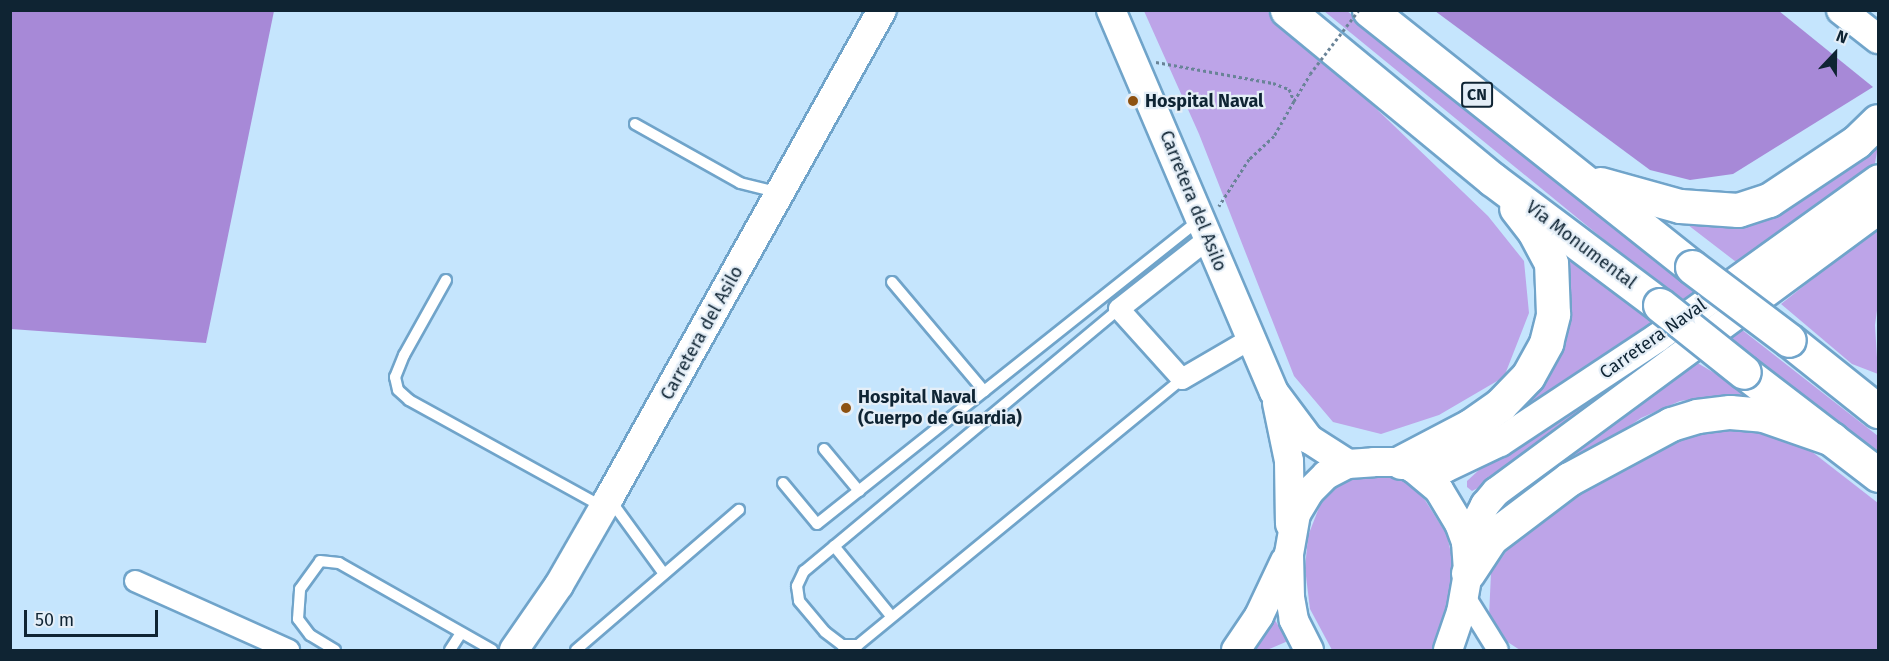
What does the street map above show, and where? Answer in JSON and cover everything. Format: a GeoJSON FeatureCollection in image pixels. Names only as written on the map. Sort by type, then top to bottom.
{"type":"FeatureCollection","features":[{"type":"Feature","properties":{"kind":"highway","name":"Vía Monumental"},"geometry":{"type":"LineString","coordinates":[[1287,10],[1492,179],[1660,305],[1878,475]]}},
{"type":"Feature","properties":{"kind":"highway","name":"CN"},"geometry":{"type":"LineString","coordinates":[[1369,10],[1692,267],[1878,411]]}},
{"type":"Feature","properties":{"kind":"highway"},"geometry":{"type":"LineString","coordinates":[[1584,179],[1662,203],[1737,210],[1769,201],[1856,142],[1878,121]]}},
{"type":"Feature","properties":{"kind":"highway"},"geometry":{"type":"LineString","coordinates":[[1407,465],[1500,405],[1528,376],[1546,343],[1553,314],[1551,263],[1534,231],[1492,179]]}},
{"type":"Feature","properties":{"kind":"highway"},"geometry":{"type":"LineString","coordinates":[[1466,571],[1491,538],[1569,479],[1671,424],[1697,416],[1730,412],[1763,416],[1832,439]]}},
{"type":"Feature","properties":{"kind":"main road","name":"Carretera del Asilo"},"geometry":{"type":"LineString","coordinates":[[514,651],[559,585],[882,10]]}},
{"type":"Feature","properties":{"kind":"main road","name":"Carretera del Asilo"},"geometry":{"type":"LineString","coordinates":[[1112,10],[1136,61],[1249,340],[1274,392],[1309,439],[1348,464]]}},
{"type":"Feature","properties":{"kind":"main road"},"geometry":{"type":"LineString","coordinates":[[1841,10],[1878,39]]}},
{"type":"Feature","properties":{"kind":"main road","name":"Carretera Naval"},"geometry":{"type":"LineString","coordinates":[[1348,464],[1445,468],[1500,442],[1657,338],[1878,179]]}},
{"type":"Feature","properties":{"kind":"main road","name":"Carretera Naval"},"geometry":{"type":"LineString","coordinates":[[1448,651],[1466,571],[1485,505],[1496,492],[1878,210]]}},
{"type":"Feature","properties":{"kind":"main road","name":"Carretera del Asilo"},"geometry":{"type":"LineString","coordinates":[[1274,392],[1289,461],[1289,545],[1293,620],[1309,651]]}},
{"type":"Feature","properties":{"kind":"main road"},"geometry":{"type":"LineString","coordinates":[[1236,651],[1268,599],[1289,545],[1296,514],[1309,492],[1326,474],[1348,464]]}},
{"type":"Feature","properties":{"kind":"main road"},"geometry":{"type":"LineString","coordinates":[[1407,465],[1430,480],[1449,504],[1466,571]]}},
{"type":"Feature","properties":{"kind":"street"},"geometry":{"type":"LineString","coordinates":[[1204,230],[1119,309],[1182,379],[1249,340]]}},
{"type":"Feature","properties":{"kind":"street"},"geometry":{"type":"LineString","coordinates":[[1466,571],[1498,651]]}},
{"type":"Feature","properties":{"kind":"street"},"geometry":{"type":"LineString","coordinates":[[135,581],[288,651]]}},
{"type":"Feature","properties":{"kind":"lane"},"geometry":{"type":"LineString","coordinates":[[636,124],[740,183],[766,192],[781,192]]}},
{"type":"Feature","properties":{"kind":"lane"},"geometry":{"type":"LineString","coordinates":[[783,483],[817,524],[984,391],[1204,230]]}},
{"type":"Feature","properties":{"kind":"lane"},"geometry":{"type":"LineString","coordinates":[[446,280],[404,355],[395,377],[398,390],[409,400],[606,503],[664,574]]}},
{"type":"Feature","properties":{"kind":"lane"},"geometry":{"type":"LineString","coordinates":[[892,282],[984,391]]}},
{"type":"Feature","properties":{"kind":"lane"},"geometry":{"type":"LineString","coordinates":[[1119,309],[804,571],[797,586],[799,601],[825,632],[843,645],[858,645],[1182,379]]}},
{"type":"Feature","properties":{"kind":"lane"},"geometry":{"type":"LineString","coordinates":[[824,449],[859,491]]}},
{"type":"Feature","properties":{"kind":"lane"},"geometry":{"type":"LineString","coordinates":[[576,651],[739,510]]}},
{"type":"Feature","properties":{"kind":"lane"},"geometry":{"type":"LineString","coordinates":[[834,546],[891,616]]}},
{"type":"Feature","properties":{"kind":"lane"},"geometry":{"type":"LineString","coordinates":[[335,651],[310,635],[298,619],[300,589],[320,561],[339,563],[492,651]]}},
{"type":"Feature","properties":{"kind":"lane"},"geometry":{"type":"LineString","coordinates":[[450,651],[461,633]]}},
{"type":"Feature","properties":{"kind":"path"},"geometry":{"type":"LineString","coordinates":[[1204,230],[1249,159],[1274,136],[1310,74],[1359,10]]}},
{"type":"Feature","properties":{"kind":"path"},"geometry":{"type":"LineString","coordinates":[[1136,61],[1166,62],[1251,82],[1273,83],[1288,89],[1294,101]]}},
{"type":"Feature","properties":{"kind":"shaded area"},"geometry":{"type":"Polygon","coordinates":[[[10,11],[274,11],[206,343],[11,329],[10,11]]]}},
{"type":"Feature","properties":{"kind":"shaded area"},"geometry":{"type":"Polygon","coordinates":[[[1144,11],[1267,11],[1338,72],[1488,216],[1524,261],[1529,313],[1504,377],[1439,415],[1381,434],[1333,422],[1294,376],[1199,134],[1144,11]]]}},
{"type":"Feature","properties":{"kind":"shaded area"},"geometry":{"type":"Polygon","coordinates":[[[1324,11],[1347,11],[1510,140],[1659,265],[1878,436],[1878,456],[1657,283],[1324,11]]]}},
{"type":"Feature","properties":{"kind":"shaded area"},"geometry":{"type":"Polygon","coordinates":[[[1435,11],[1779,11],[1873,87],[1733,174],[1690,180],[1650,170],[1435,11]]]}},
{"type":"Feature","properties":{"kind":"shaded area"},"geometry":{"type":"Polygon","coordinates":[[[1878,146],[1874,169],[1740,265],[1675,215],[1733,224],[1781,213],[1878,146]]]}},
{"type":"Feature","properties":{"kind":"shaded area"},"geometry":{"type":"Polygon","coordinates":[[[1878,227],[1878,303],[1875,325],[1878,374],[1852,364],[1781,304],[1878,227]]]}},
{"type":"Feature","properties":{"kind":"shaded area"},"geometry":{"type":"Polygon","coordinates":[[[1554,246],[1576,250],[1656,323],[1490,436],[1535,380],[1554,246]]]}},
{"type":"Feature","properties":{"kind":"shaded area"},"geometry":{"type":"Polygon","coordinates":[[[1671,339],[1680,346],[1480,487],[1472,491],[1467,487],[1467,481],[1480,469],[1671,339]]]}},
{"type":"Feature","properties":{"kind":"shaded area"},"geometry":{"type":"Polygon","coordinates":[[[1694,361],[1769,405],[1718,396],[1680,401],[1641,418],[1499,519],[1519,489],[1694,361]]]}},
{"type":"Feature","properties":{"kind":"shaded area"},"geometry":{"type":"Polygon","coordinates":[[[1751,421],[1802,444],[1878,503],[1878,650],[1520,650],[1506,641],[1489,616],[1491,573],[1512,543],[1581,483],[1659,435],[1751,421]]]}},
{"type":"Feature","properties":{"kind":"shaded area"},"geometry":{"type":"Polygon","coordinates":[[[1393,475],[1409,483],[1425,500],[1447,535],[1453,563],[1452,596],[1435,650],[1332,650],[1310,609],[1305,568],[1308,536],[1320,505],[1336,486],[1354,477],[1393,475]]]}},
{"type":"Feature","properties":{"kind":"shaded area"},"geometry":{"type":"Polygon","coordinates":[[[1273,617],[1288,641],[1267,650],[1251,650],[1273,617]]]}},
{"type":"Feature","properties":{"kind":"place","name":"Hospital Naval"},"geometry":{"type":"Point","coordinates":[1133,101]}},
{"type":"Feature","properties":{"kind":"place","name":"Hospital Naval (Cuerpo de Guardia)"},"geometry":{"type":"Point","coordinates":[846,408]}}]}
